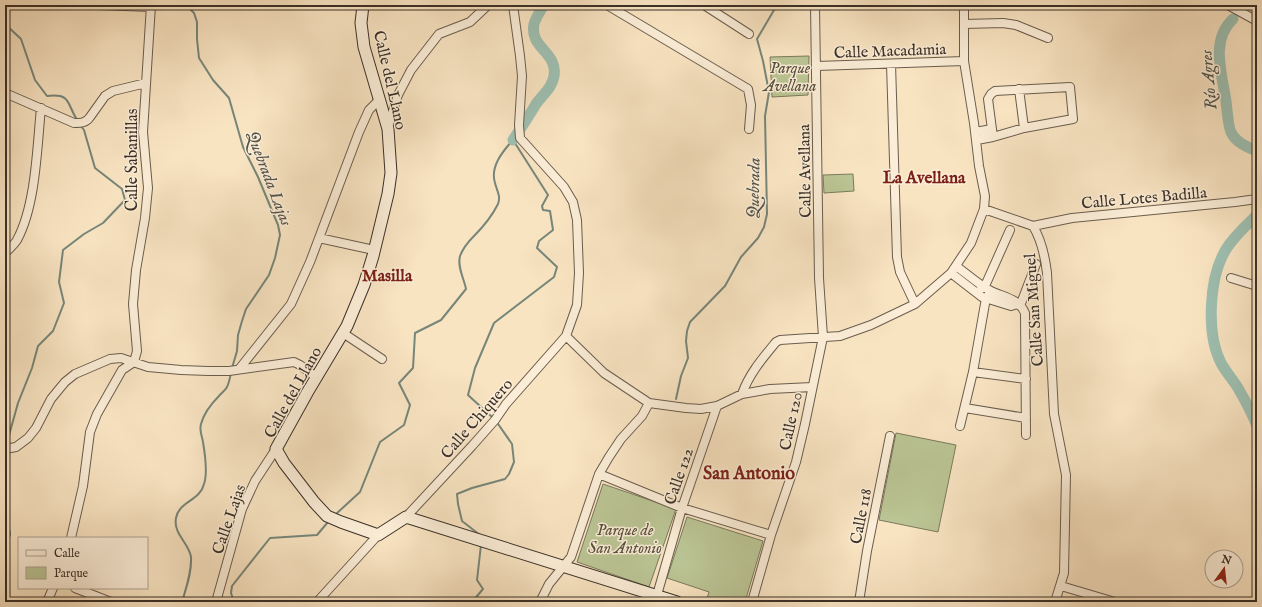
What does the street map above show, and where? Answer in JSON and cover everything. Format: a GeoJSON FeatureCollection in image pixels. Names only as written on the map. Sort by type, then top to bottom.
{"type":"FeatureCollection","features":[{"type":"Feature","properties":{"kind":"main road","name":"Calle del Llano"},"geometry":{"type":"LineString","coordinates":[[363,5],[361,23],[364,47],[388,129],[392,172],[386,202],[364,285],[343,333],[316,377],[276,449],[284,463],[314,502],[327,516],[378,535]]}},
{"type":"Feature","properties":{"kind":"main road"},"geometry":{"type":"LineString","coordinates":[[378,535],[406,517],[563,566],[656,599],[676,602]]}},
{"type":"Feature","properties":{"kind":"street"},"geometry":{"type":"LineString","coordinates":[[98,5],[151,6]]}},
{"type":"Feature","properties":{"kind":"street"},"geometry":{"type":"LineString","coordinates":[[388,129],[398,95],[411,70],[439,34],[470,22],[488,5]]}},
{"type":"Feature","properties":{"kind":"street"},"geometry":{"type":"LineString","coordinates":[[512,5],[522,76],[519,125],[520,138],[564,187],[573,202],[577,220],[579,273],[577,305],[566,336],[604,373],[649,403],[701,409],[717,406],[742,394],[770,389],[812,387]]}},
{"type":"Feature","properties":{"kind":"street"},"geometry":{"type":"LineString","coordinates":[[607,5],[748,89],[751,105],[749,129]]}},
{"type":"Feature","properties":{"kind":"street"},"geometry":{"type":"LineString","coordinates":[[704,5],[749,34]]}},
{"type":"Feature","properties":{"kind":"street","name":"Calle Avellana"},"geometry":{"type":"LineString","coordinates":[[815,5],[819,278],[823,337]]}},
{"type":"Feature","properties":{"kind":"street"},"geometry":{"type":"LineString","coordinates":[[742,394],[746,382],[753,370],[776,342],[780,340],[840,336],[871,325],[914,304],[951,273],[971,243],[984,209],[985,196],[979,166],[976,136],[964,61],[964,5]]}},
{"type":"Feature","properties":{"kind":"street"},"geometry":{"type":"LineString","coordinates":[[1228,5],[1257,22]]}},
{"type":"Feature","properties":{"kind":"street","name":"Calle Sabanillas"},"geometry":{"type":"LineString","coordinates":[[134,362],[137,351],[133,304],[136,270],[145,218],[148,188],[143,132],[151,6]]}},
{"type":"Feature","properties":{"kind":"street"},"geometry":{"type":"LineString","coordinates":[[964,24],[1003,23],[1016,25],[1048,38]]}},
{"type":"Feature","properties":{"kind":"street","name":"Calle Macadamia"},"geometry":{"type":"LineString","coordinates":[[817,66],[964,61]]}},
{"type":"Feature","properties":{"kind":"street"},"geometry":{"type":"LineString","coordinates":[[891,64],[897,258],[900,272],[914,304]]}},
{"type":"Feature","properties":{"kind":"street"},"geometry":{"type":"LineString","coordinates":[[5,94],[74,123],[88,121],[105,96],[113,91],[146,83]]}},
{"type":"Feature","properties":{"kind":"street"},"geometry":{"type":"LineString","coordinates":[[976,136],[1072,119],[1070,87],[995,91],[990,94],[988,99],[992,133]]}},
{"type":"Feature","properties":{"kind":"street"},"geometry":{"type":"LineString","coordinates":[[1019,90],[1024,128]]}},
{"type":"Feature","properties":{"kind":"street"},"geometry":{"type":"LineString","coordinates":[[240,368],[292,304],[320,238],[359,132],[369,110],[380,99]]}},
{"type":"Feature","properties":{"kind":"street"},"geometry":{"type":"LineString","coordinates":[[5,253],[16,241],[22,229],[30,199],[41,108]]}},
{"type":"Feature","properties":{"kind":"street","name":"Calle Lotes Badilla"},"geometry":{"type":"LineString","coordinates":[[1033,226],[1072,218],[1257,199]]}},
{"type":"Feature","properties":{"kind":"street"},"geometry":{"type":"LineString","coordinates":[[984,209],[1033,226]]}},
{"type":"Feature","properties":{"kind":"street","name":"Calle San Miguel"},"geometry":{"type":"LineString","coordinates":[[1033,226],[1040,237],[1044,251],[1047,273],[1054,414],[1066,475],[1064,573],[1055,602]]}},
{"type":"Feature","properties":{"kind":"street"},"geometry":{"type":"LineString","coordinates":[[960,426],[973,372],[985,292],[1010,230]]}},
{"type":"Feature","properties":{"kind":"street"},"geometry":{"type":"LineString","coordinates":[[320,238],[374,250]]}},
{"type":"Feature","properties":{"kind":"street"},"geometry":{"type":"LineString","coordinates":[[1019,305],[1036,264]]}},
{"type":"Feature","properties":{"kind":"street"},"geometry":{"type":"LineString","coordinates":[[956,266],[985,292]]}},
{"type":"Feature","properties":{"kind":"street"},"geometry":{"type":"LineString","coordinates":[[951,273],[1011,306],[1019,305]]}},
{"type":"Feature","properties":{"kind":"street"},"geometry":{"type":"LineString","coordinates":[[1231,278],[1257,286]]}},
{"type":"Feature","properties":{"kind":"street"},"geometry":{"type":"LineString","coordinates":[[1019,305],[1025,313],[1026,435]]}},
{"type":"Feature","properties":{"kind":"street"},"geometry":{"type":"LineString","coordinates":[[343,333],[382,359]]}},
{"type":"Feature","properties":{"kind":"street","name":"Calle Chiquero"},"geometry":{"type":"LineString","coordinates":[[406,517],[495,420],[506,404],[566,336]]}},
{"type":"Feature","properties":{"kind":"street","name":"Calle 120"},"geometry":{"type":"LineString","coordinates":[[752,602],[771,535],[796,462],[806,424],[812,387],[823,337]]}},
{"type":"Feature","properties":{"kind":"street"},"geometry":{"type":"LineString","coordinates":[[5,449],[16,446],[28,438],[36,428],[51,399],[65,382],[75,374],[110,359],[121,358],[148,367],[181,370],[229,371],[240,368],[294,362],[316,377]]}},
{"type":"Feature","properties":{"kind":"street"},"geometry":{"type":"LineString","coordinates":[[71,537],[83,486],[90,432],[97,414],[122,370],[134,362]]}},
{"type":"Feature","properties":{"kind":"street"},"geometry":{"type":"LineString","coordinates":[[973,372],[1026,379]]}},
{"type":"Feature","properties":{"kind":"street"},"geometry":{"type":"LineString","coordinates":[[540,602],[549,584],[571,557],[599,474],[621,439],[642,416],[649,403]]}},
{"type":"Feature","properties":{"kind":"street","name":"Calle 122"},"geometry":{"type":"LineString","coordinates":[[656,599],[682,508],[717,406]]}},
{"type":"Feature","properties":{"kind":"street"},"geometry":{"type":"LineString","coordinates":[[965,408],[1026,418]]}},
{"type":"Feature","properties":{"kind":"street","name":"Calle 118"},"geometry":{"type":"LineString","coordinates":[[859,602],[867,551],[890,436]]}},
{"type":"Feature","properties":{"kind":"street","name":"Calle Lajas"},"geometry":{"type":"LineString","coordinates":[[216,602],[242,509],[255,481],[276,449]]}},
{"type":"Feature","properties":{"kind":"street"},"geometry":{"type":"LineString","coordinates":[[599,474],[682,508],[771,535]]}},
{"type":"Feature","properties":{"kind":"street"},"geometry":{"type":"LineString","coordinates":[[317,602],[378,535]]}},
{"type":"Feature","properties":{"kind":"street"},"geometry":{"type":"LineString","coordinates":[[1061,586],[1114,602]]}},
{"type":"Feature","properties":{"kind":"street"},"geometry":{"type":"LineString","coordinates":[[47,602],[53,589]]}},
{"type":"Feature","properties":{"kind":"street"},"geometry":{"type":"LineString","coordinates":[[78,589],[111,602]]}},
{"type":"Feature","properties":{"kind":"green space","name":"Parque Avellana"},"geometry":{"type":"Polygon","coordinates":[[[809,56],[808,95],[772,97],[770,57],[809,56]]]}},
{"type":"Feature","properties":{"kind":"green space"},"geometry":{"type":"Polygon","coordinates":[[[853,174],[854,191],[824,193],[823,175],[853,174]]]}},
{"type":"Feature","properties":{"kind":"green space"},"geometry":{"type":"Polygon","coordinates":[[[896,433],[956,445],[938,532],[879,520],[896,433]]]}},
{"type":"Feature","properties":{"kind":"green space","name":"Parque de San Antonio"},"geometry":{"type":"Polygon","coordinates":[[[603,484],[676,509],[649,587],[577,562],[603,484]]]}},
{"type":"Feature","properties":{"kind":"green space"},"geometry":{"type":"Polygon","coordinates":[[[687,517],[763,541],[745,602],[706,602],[709,592],[667,578],[687,517]]]}},
{"type":"Feature","properties":{"kind":"waterway","name":"Quebrada Lajas"},"geometry":{"type":"LineString","coordinates":[[186,5],[194,13],[197,22],[199,58],[213,80],[229,98],[243,147],[258,177],[278,225],[280,235],[275,258],[269,275],[246,309],[238,335],[237,351],[232,368]]}},
{"type":"Feature","properties":{"kind":"waterway"},"geometry":{"type":"LineString","coordinates":[[513,140],[536,104],[549,87],[554,76],[552,61],[539,45],[534,32],[535,21],[544,5]]}},
{"type":"Feature","properties":{"kind":"waterway","name":"Quebrada"},"geometry":{"type":"LineString","coordinates":[[676,399],[681,376],[688,358],[686,341],[690,322],[725,286],[741,257],[758,238],[764,227],[767,214],[765,116],[769,92],[757,39],[777,5]]}},
{"type":"Feature","properties":{"kind":"waterway","name":"Río Agres"},"geometry":{"type":"LineString","coordinates":[[1243,9],[1247,5]]}},
{"type":"Feature","properties":{"kind":"waterway","name":"Río Agres"},"geometry":{"type":"LineString","coordinates":[[1233,19],[1226,27],[1222,37],[1219,58],[1229,123],[1236,140],[1257,151]]}},
{"type":"Feature","properties":{"kind":"waterway"},"geometry":{"type":"LineString","coordinates":[[5,24],[21,39],[35,80],[47,96],[61,96],[65,98],[78,121]]}},
{"type":"Feature","properties":{"kind":"waterway"},"geometry":{"type":"LineString","coordinates":[[6,446],[18,403],[32,368],[38,346],[53,331],[64,303],[59,282],[63,250],[84,234],[103,223],[125,200],[122,189],[95,168],[84,130],[80,125]]}},
{"type":"Feature","properties":{"kind":"waterway"},"geometry":{"type":"LineString","coordinates":[[336,514],[360,492],[380,442],[404,425],[410,405],[399,383],[413,368],[415,333],[441,320],[466,289],[460,268],[460,256],[466,245],[481,229],[498,204],[499,196],[495,183],[494,171],[501,155],[513,140],[548,195],[542,206],[543,210],[550,211],[553,230],[539,241],[537,248],[557,267],[554,277],[494,323],[475,368],[468,395],[493,418]]}},
{"type":"Feature","properties":{"kind":"waterway","name":"Río Agres"},"geometry":{"type":"LineString","coordinates":[[1257,215],[1236,236],[1225,251],[1216,276],[1211,307],[1211,322],[1216,351],[1225,370],[1238,388],[1251,411],[1257,426]]}},
{"type":"Feature","properties":{"kind":"waterway","name":"Quebrada Lajas"},"geometry":{"type":"LineString","coordinates":[[182,602],[190,574],[191,557],[190,552],[177,529],[176,518],[181,508],[202,490],[206,474],[206,463],[200,426],[208,409],[227,387],[231,373]]}},
{"type":"Feature","properties":{"kind":"waterway"},"geometry":{"type":"LineString","coordinates":[[480,535],[462,521],[457,494],[472,488],[505,479],[509,474],[514,462],[512,444],[496,421]]}},
{"type":"Feature","properties":{"kind":"waterway"},"geometry":{"type":"LineString","coordinates":[[5,505],[10,534],[5,554]]}},
{"type":"Feature","properties":{"kind":"waterway"},"geometry":{"type":"LineString","coordinates":[[234,602],[231,593],[232,586],[270,538],[317,535],[328,522]]}},
{"type":"Feature","properties":{"kind":"waterway"},"geometry":{"type":"LineString","coordinates":[[472,602],[483,589],[477,580],[481,545]]}},
{"type":"Feature","properties":{"kind":"district","name":"La Avellana"},"geometry":{"type":"Point","coordinates":[924,177]}},
{"type":"Feature","properties":{"kind":"district","name":"Masilla"},"geometry":{"type":"Point","coordinates":[387,275]}},
{"type":"Feature","properties":{"kind":"district","name":"San Antonio"},"geometry":{"type":"Point","coordinates":[749,473]}}]}
